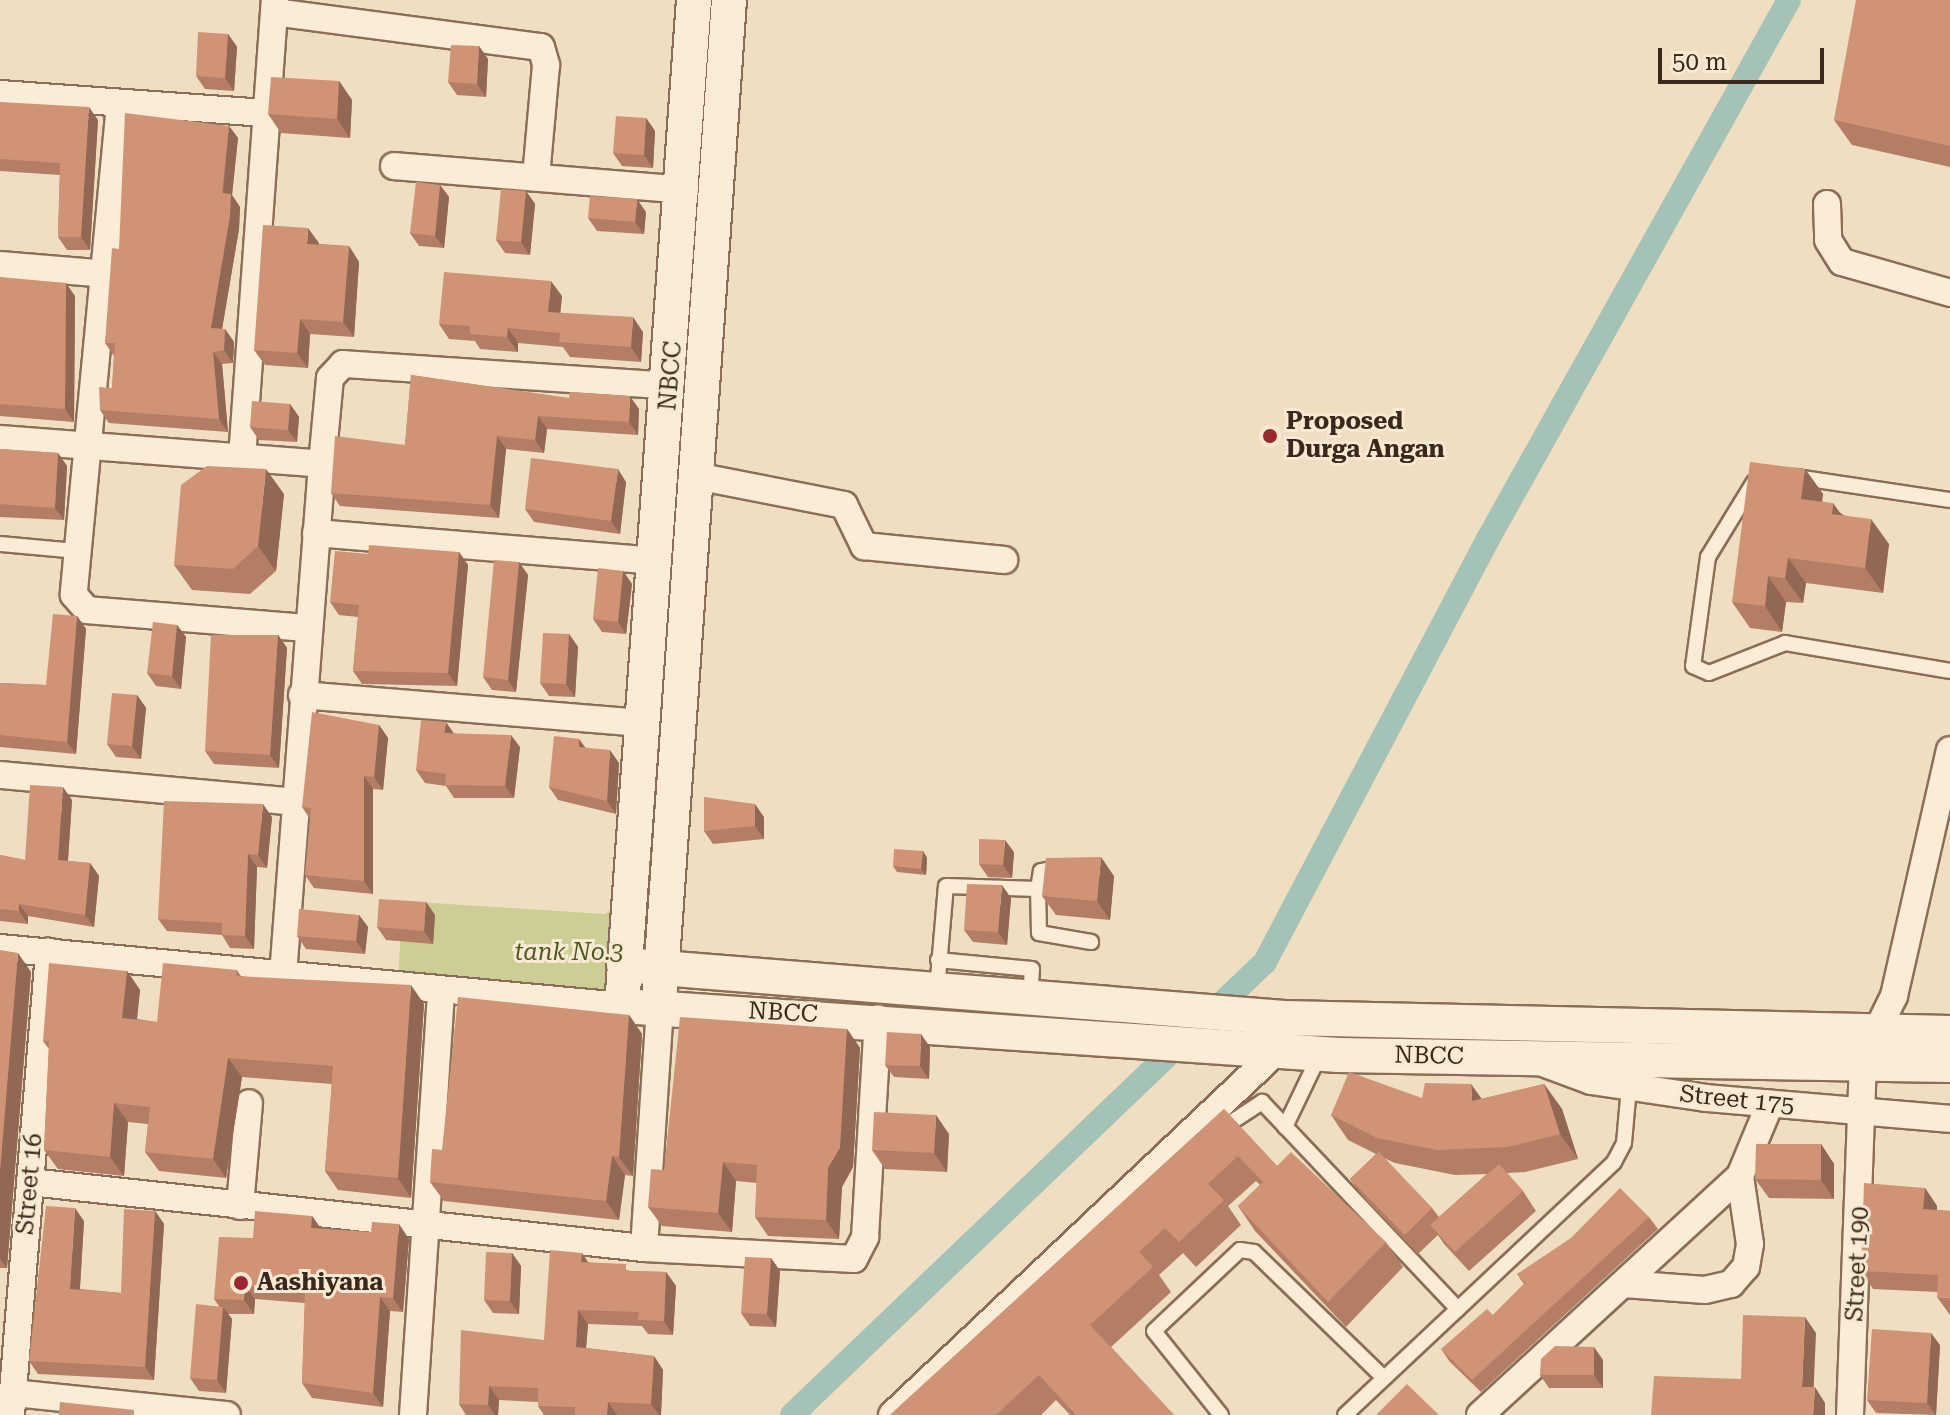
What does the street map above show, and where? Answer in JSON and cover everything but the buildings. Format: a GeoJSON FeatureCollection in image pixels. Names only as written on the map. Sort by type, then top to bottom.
{"type":"FeatureCollection","features":[{"type":"Feature","properties":{"kind":"street","name":"NBCC"},"geometry":{"type":"LineString","coordinates":[[694,0],[685,190],[622,1006],[878,1018],[1159,1023],[1276,1039],[1320,1054],[1863,1059],[1950,1065]]}},
{"type":"Feature","properties":{"kind":"street"},"geometry":{"type":"LineString","coordinates":[[644,1248],[729,0]]}},
{"type":"Feature","properties":{"kind":"street"},"geometry":{"type":"LineString","coordinates":[[242,458],[274,6],[541,47],[546,65],[536,178]]}},
{"type":"Feature","properties":{"kind":"street"},"geometry":{"type":"LineString","coordinates":[[0,94],[266,113]]}},
{"type":"Feature","properties":{"kind":"street"},"geometry":{"type":"LineString","coordinates":[[120,104],[93,446],[77,551],[74,595],[87,610],[308,628]]}},
{"type":"Feature","properties":{"kind":"street"},"geometry":{"type":"LineString","coordinates":[[394,166],[685,190]]}},
{"type":"Feature","properties":{"kind":"street"},"geometry":{"type":"LineString","coordinates":[[1827,204],[1828,240],[1842,262],[1950,293]]}},
{"type":"Feature","properties":{"kind":"street"},"geometry":{"type":"LineString","coordinates":[[0,265],[107,274]]}},
{"type":"Feature","properties":{"kind":"street"},"geometry":{"type":"LineString","coordinates":[[283,975],[302,695],[330,378],[343,364],[670,386]]}},
{"type":"Feature","properties":{"kind":"street"},"geometry":{"type":"LineString","coordinates":[[0,439],[322,464]]}},
{"type":"Feature","properties":{"kind":"street"},"geometry":{"type":"LineString","coordinates":[[696,476],[844,505],[864,546],[1004,560]]}},
{"type":"Feature","properties":{"kind":"street"},"geometry":{"type":"LineString","coordinates":[[316,533],[656,561]]}},
{"type":"Feature","properties":{"kind":"street"},"geometry":{"type":"LineString","coordinates":[[302,695],[644,723]]}},
{"type":"Feature","properties":{"kind":"street"},"geometry":{"type":"LineString","coordinates":[[1863,1059],[1894,996],[1950,750]]}},
{"type":"Feature","properties":{"kind":"street"},"geometry":{"type":"LineString","coordinates":[[0,775],[295,802]]}},
{"type":"Feature","properties":{"kind":"street"},"geometry":{"type":"LineString","coordinates":[[0,948],[283,975],[441,995],[622,1006]]}},
{"type":"Feature","properties":{"kind":"street","name":"Street 16"},"geometry":{"type":"LineString","coordinates":[[12,1404],[49,952]]}},
{"type":"Feature","properties":{"kind":"street"},"geometry":{"type":"LineString","coordinates":[[624,965],[937,975],[1030,998],[1159,1023]]}},
{"type":"Feature","properties":{"kind":"street"},"geometry":{"type":"LineString","coordinates":[[413,1415],[441,995]]}},
{"type":"Feature","properties":{"kind":"street"},"geometry":{"type":"LineString","coordinates":[[30,1182],[644,1248],[854,1259],[865,1237],[878,1018]]}},
{"type":"Feature","properties":{"kind":"street"},"geometry":{"type":"LineString","coordinates":[[892,1415],[1276,1039],[1877,1027],[1950,1033]]}},
{"type":"Feature","properties":{"kind":"street","name":"Street 175"},"geometry":{"type":"LineString","coordinates":[[1528,1057],[1629,1087],[1770,1104],[1950,1119]]}},
{"type":"Feature","properties":{"kind":"street","name":"Street 190"},"geometry":{"type":"LineString","coordinates":[[1850,1415],[1867,1113],[1863,1059]]}},
{"type":"Feature","properties":{"kind":"street"},"geometry":{"type":"LineString","coordinates":[[240,1206],[249,1103]]}},
{"type":"Feature","properties":{"kind":"street"},"geometry":{"type":"LineString","coordinates":[[1480,1415],[1740,1176],[1770,1104]]}},
{"type":"Feature","properties":{"kind":"street"},"geometry":{"type":"LineString","coordinates":[[1624,1284],[1705,1290],[1731,1284],[1746,1267],[1750,1244],[1740,1176]]}},
{"type":"Feature","properties":{"kind":"street"},"geometry":{"type":"LineString","coordinates":[[12,1404],[227,1415]]}},
{"type":"Feature","properties":{"kind":"lane"},"geometry":{"type":"LineString","coordinates":[[1950,500],[1775,474],[1756,479],[1708,557],[1693,666],[1709,673],[1785,643],[1950,671]]}},
{"type":"Feature","properties":{"kind":"lane"},"geometry":{"type":"LineString","coordinates":[[0,544],[77,551]]}},
{"type":"Feature","properties":{"kind":"lane"},"geometry":{"type":"LineString","coordinates":[[1085,869],[1048,866],[1038,889],[1039,933],[1091,942]]}},
{"type":"Feature","properties":{"kind":"lane"},"geometry":{"type":"LineString","coordinates":[[937,975],[946,886],[1038,889]]}},
{"type":"Feature","properties":{"kind":"lane"},"geometry":{"type":"LineString","coordinates":[[1285,1127],[1320,1054]]}},
{"type":"Feature","properties":{"kind":"lane"},"geometry":{"type":"LineString","coordinates":[[1345,1415],[1614,1162],[1624,1143],[1629,1087]]}},
{"type":"Feature","properties":{"kind":"lane"},"geometry":{"type":"LineString","coordinates":[[989,1349],[1237,1112],[1262,1102],[1458,1309]]}},
{"type":"Feature","properties":{"kind":"lane"},"geometry":{"type":"LineString","coordinates":[[1221,1415],[1154,1331],[1240,1250],[1254,1252],[1384,1378]]}},
{"type":"Feature","properties":{"kind":"green space","name":"tank No.3"},"geometry":{"type":"Polygon","coordinates":[[[403,901],[605,914],[619,903],[622,1000],[398,978],[403,901]]]}},
{"type":"Feature","properties":{"kind":"waterway"},"geometry":{"type":"LineString","coordinates":[[792,1415],[1265,962],[1488,539],[1789,0]]}},
{"type":"Feature","properties":{"kind":"place","name":"Proposed Durga Angan"},"geometry":{"type":"Point","coordinates":[1270,436]}},
{"type":"Feature","properties":{"kind":"place","name":"Aashiyana"},"geometry":{"type":"Point","coordinates":[241,1283]}}]}
